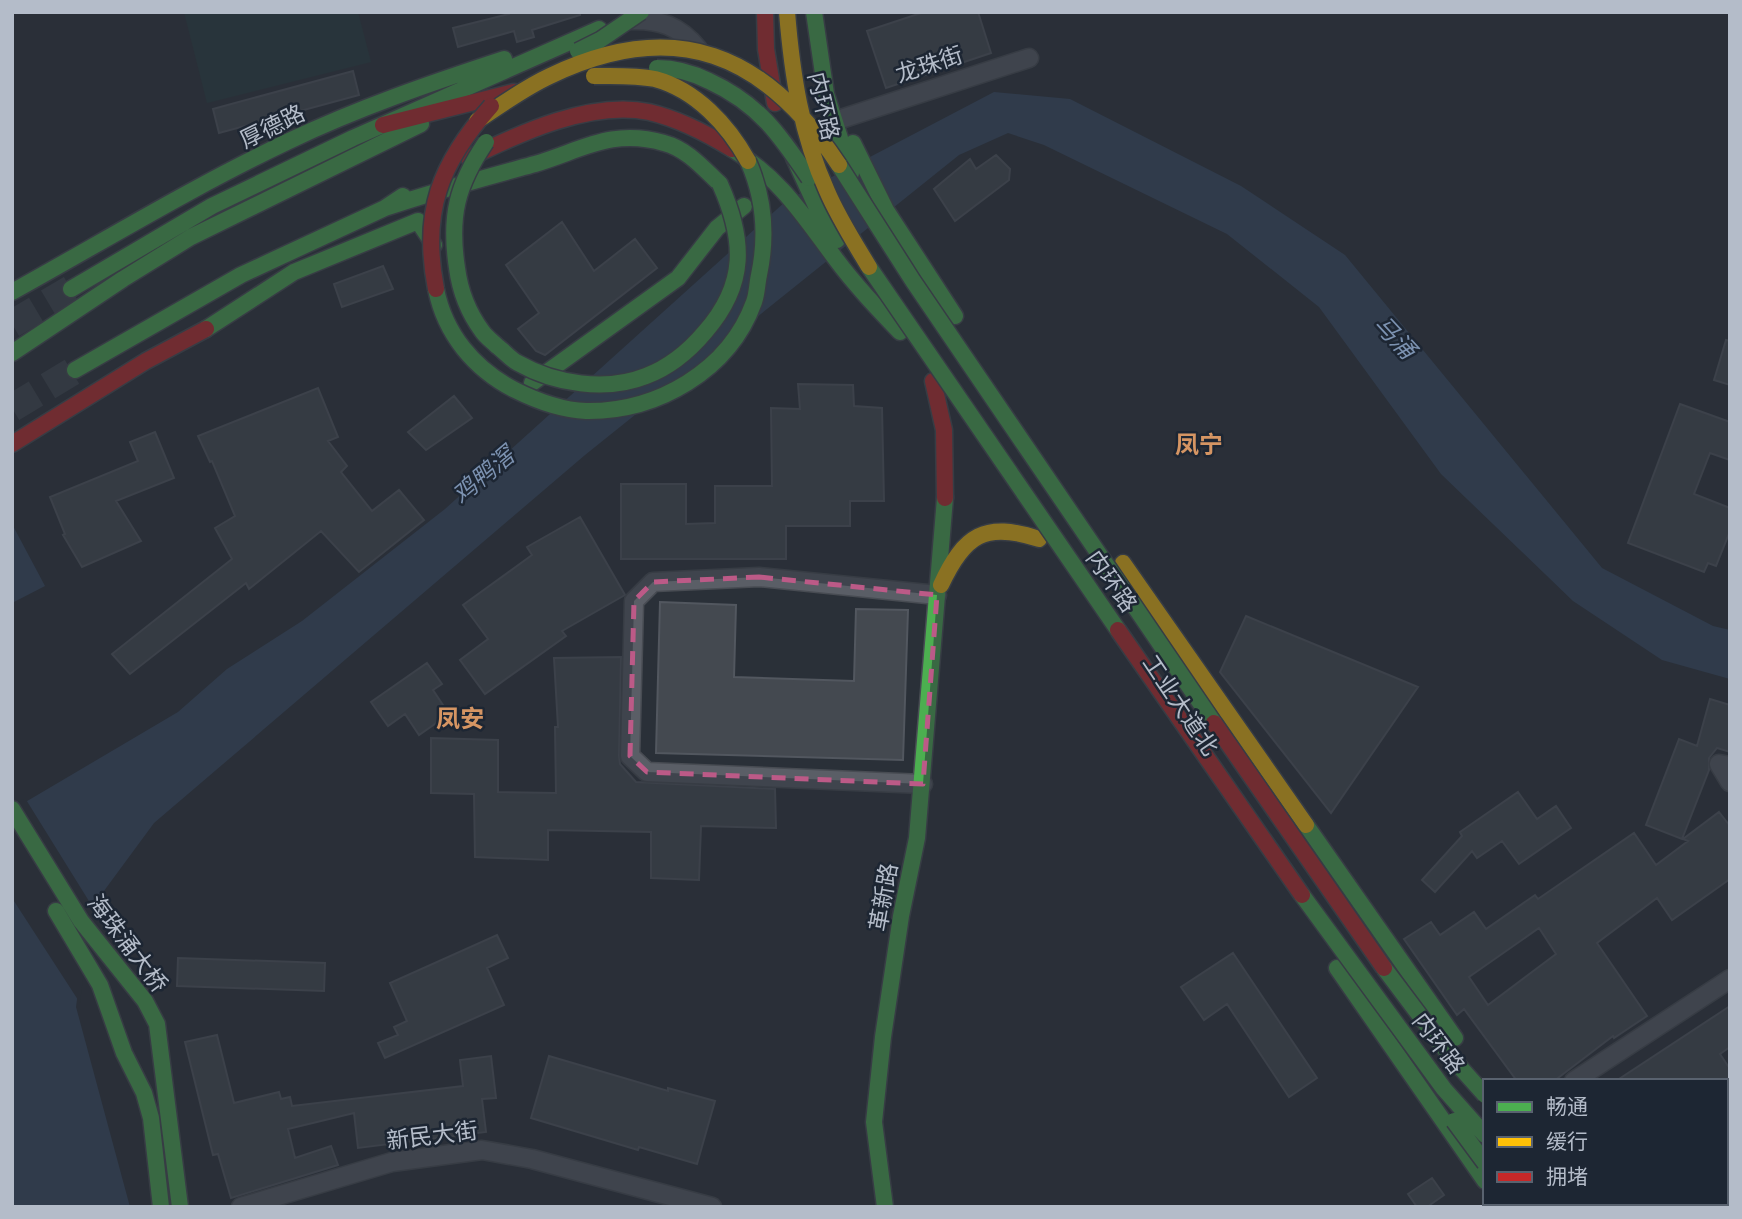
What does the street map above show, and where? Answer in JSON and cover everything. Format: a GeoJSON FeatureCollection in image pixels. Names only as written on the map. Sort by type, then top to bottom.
{"type":"FeatureCollection","features":[{"type":"Feature","properties":{"kind":"main road"},"geometry":{"type":"LineString","coordinates":[[71,289],[212,206],[383,125],[641,12]]}},
{"type":"Feature","properties":{"kind":"main road"},"geometry":{"type":"LineString","coordinates":[[383,125],[456,107],[567,80],[594,76],[634,76],[659,80],[686,94],[717,117],[742,149],[758,184],[765,228],[762,274],[753,305],[737,336],[714,365],[700,377],[664,397],[645,404],[605,411],[575,410],[544,404],[509,388],[478,365],[453,335],[437,295],[429,248],[432,204],[439,180],[459,144],[477,121],[511,88],[533,72],[600,40],[641,12]]}},
{"type":"Feature","properties":{"kind":"main road","name":"内环路"},"geometry":{"type":"LineString","coordinates":[[787,12],[791,63],[807,137],[827,192],[865,240],[1162,649],[1388,974],[1463,1072],[1483,1094]]}},
{"type":"Feature","properties":{"kind":"main road"},"geometry":{"type":"LineString","coordinates":[[803,12],[817,99],[834,164]]}},
{"type":"Feature","properties":{"kind":"main road","name":"内环路"},"geometry":{"type":"LineString","coordinates":[[814,12],[821,69],[839,143],[851,174],[865,240],[906,322],[1292,882],[1444,1089],[1483,1133]]}},
{"type":"Feature","properties":{"kind":"main road"},"geometry":{"type":"LineString","coordinates":[[826,12],[833,67],[844,118],[857,153],[865,240]]}},
{"type":"Feature","properties":{"kind":"main road"},"geometry":{"type":"LineString","coordinates":[[764,15],[766,49],[778,115],[804,182],[865,240]]}},
{"type":"Feature","properties":{"kind":"main road","name":"厚德路"},"geometry":{"type":"LineString","coordinates":[[12,292],[160,209],[290,141],[449,78],[569,42]]}},
{"type":"Feature","properties":{"kind":"main road"},"geometry":{"type":"LineString","coordinates":[[477,121],[530,86],[573,66],[615,52],[656,47],[711,53],[742,68],[779,92],[809,121],[833,152],[865,240]]}},
{"type":"Feature","properties":{"kind":"main road"},"geometry":{"type":"LineString","coordinates":[[575,86],[630,70],[663,68],[696,75],[740,95],[758,109],[777,131],[865,240]]}},
{"type":"Feature","properties":{"kind":"main road"},"geometry":{"type":"LineString","coordinates":[[12,353],[190,238],[236,213],[456,107]]}},
{"type":"Feature","properties":{"kind":"main road"},"geometry":{"type":"LineString","coordinates":[[385,208],[440,173],[484,150],[520,136],[588,114],[638,111],[673,120],[726,145],[761,168],[790,196],[865,240]]}},
{"type":"Feature","properties":{"kind":"main road"},"geometry":{"type":"LineString","coordinates":[[75,370],[241,275],[385,208],[454,185],[537,163],[601,140],[630,137],[666,143],[688,153],[720,184],[737,226],[740,251],[731,292],[714,325],[686,356],[650,376],[612,385],[571,384],[534,372],[500,351],[476,325],[460,293],[453,251],[454,220],[459,191],[471,166],[488,139],[505,123]]}},
{"type":"Feature","properties":{"kind":"main road"},"geometry":{"type":"LineString","coordinates":[[12,443],[146,361],[211,326],[294,272],[418,221],[537,163]]}},
{"type":"Feature","properties":{"kind":"main road"},"geometry":{"type":"LineString","coordinates":[[418,221],[442,259],[461,312],[480,344],[497,363],[530,384],[678,278],[717,228],[755,198],[772,192],[790,196]]}},
{"type":"Feature","properties":{"kind":"main road","name":"工业大道北"},"geometry":{"type":"LineString","coordinates":[[865,240],[900,332],[1136,680],[1483,1178]]}},
{"type":"Feature","properties":{"kind":"main road","name":"工业大道北"},"geometry":{"type":"LineString","coordinates":[[865,240],[1173,647],[1223,717],[1390,972],[1483,1093]]}},
{"type":"Feature","properties":{"kind":"main road","name":"革新路"},"geometry":{"type":"LineString","coordinates":[[885,1207],[874,1122],[875,1109],[901,916],[917,838],[923,784],[947,442],[943,410],[933,382]]}},
{"type":"Feature","properties":{"kind":"main road"},"geometry":{"type":"LineString","coordinates":[[937,595],[954,560],[967,543],[986,531],[1013,529],[1039,539]]}},
{"type":"Feature","properties":{"kind":"main road"},"geometry":{"type":"LineString","coordinates":[[1223,717],[1451,1033],[1487,1079]]}},
{"type":"Feature","properties":{"kind":"main road","name":"海珠涌大桥"},"geometry":{"type":"LineString","coordinates":[[12,809],[81,922],[145,1002],[157,1024],[174,1173],[180,1203]]}},
{"type":"Feature","properties":{"kind":"main road"},"geometry":{"type":"LineString","coordinates":[[1292,882],[1408,1057],[1483,1160]]}},
{"type":"Feature","properties":{"kind":"main road","name":"海珠涌大桥"},"geometry":{"type":"LineString","coordinates":[[46,894],[100,985],[124,1054],[144,1093],[151,1118],[161,1206]]}},
{"type":"Feature","properties":{"kind":"main road"},"geometry":{"type":"LineString","coordinates":[[1341,974],[1414,1033],[1483,1124]]}},
{"type":"Feature","properties":{"kind":"main road"},"geometry":{"type":"LineString","coordinates":[[1388,974],[1483,1124]]}},
{"type":"Feature","properties":{"kind":"street"},"geometry":{"type":"LineString","coordinates":[[764,15],[834,164],[865,240],[1059,526],[1414,1033]]}},
{"type":"Feature","properties":{"kind":"street"},"geometry":{"type":"LineString","coordinates":[[617,21],[646,19],[660,21],[677,29],[698,49],[705,66],[708,91],[706,96],[691,107],[679,112],[638,111]]}},
{"type":"Feature","properties":{"kind":"street","name":"龙珠街"},"geometry":{"type":"LineString","coordinates":[[844,118],[1029,58]]}},
{"type":"Feature","properties":{"kind":"street"},"geometry":{"type":"LineString","coordinates":[[1039,539],[1059,526]]}},
{"type":"Feature","properties":{"kind":"street"},"geometry":{"type":"LineString","coordinates":[[923,784],[647,772],[630,756],[634,601],[653,582],[760,577],[937,595]]}},
{"type":"Feature","properties":{"kind":"street"},"geometry":{"type":"LineString","coordinates":[[1136,680],[1158,667]]}},
{"type":"Feature","properties":{"kind":"street"},"geometry":{"type":"LineString","coordinates":[[1188,755],[1209,740]]}},
{"type":"Feature","properties":{"kind":"street"},"geometry":{"type":"LineString","coordinates":[[1730,766],[1719,764],[1730,782]]}},
{"type":"Feature","properties":{"kind":"street"},"geometry":{"type":"LineString","coordinates":[[1577,1079],[1730,979]]}},
{"type":"Feature","properties":{"kind":"street","name":"新民大街"},"geometry":{"type":"LineString","coordinates":[[242,1207],[392,1163],[482,1150],[532,1159],[667,1201],[712,1207]]}},
{"type":"Feature","properties":{"kind":"highlighted area"},"geometry":{"type":"Polygon","coordinates":[[[759,577],[937,595],[923,784],[647,772],[630,756],[634,601],[653,582],[759,577]]]}},
{"type":"Feature","properties":{"kind":"green space"},"geometry":{"type":"Polygon","coordinates":[[[184,12],[358,12],[371,62],[207,103],[184,12]]]}},
{"type":"Feature","properties":{"kind":"water"},"geometry":{"type":"Polygon","coordinates":[[[994,92],[1070,99],[1241,186],[1345,255],[1602,568],[1713,626],[1730,630],[1730,679],[1662,660],[1573,601],[1441,474],[1319,307],[1227,234],[1044,145],[1008,133],[959,155],[585,455],[154,823],[98,899],[85,937],[76,1007],[130,1207],[12,1207],[12,810],[178,712],[227,669],[302,621],[445,509],[786,201],[994,92]]]}},
{"type":"Feature","properties":{"kind":"water"},"geometry":{"type":"Polygon","coordinates":[[[12,524],[45,586],[12,603],[12,524]]]}},
{"type":"Feature","properties":{"kind":"pier"},"geometry":{"type":"Polygon","coordinates":[[[25,798],[97,914],[88,938],[80,1003],[12,898],[12,806],[25,798]]]}},
{"type":"Feature","properties":{"kind":"building"},"geometry":{"type":"Polygon","coordinates":[[[509,12],[580,12],[580,15],[532,30],[534,37],[517,42],[514,31],[458,47],[453,28],[509,12]]]}},
{"type":"Feature","properties":{"kind":"building"},"geometry":{"type":"Polygon","coordinates":[[[924,12],[978,12],[991,53],[886,88],[867,31],[924,12]]]}},
{"type":"Feature","properties":{"kind":"building"},"geometry":{"type":"Polygon","coordinates":[[[353,71],[359,95],[219,133],[213,109],[353,71]]]}},
{"type":"Feature","properties":{"kind":"building"},"geometry":{"type":"Polygon","coordinates":[[[996,155],[1010,169],[1009,180],[955,221],[934,189],[970,159],[976,169],[996,155]]]}},
{"type":"Feature","properties":{"kind":"building"},"geometry":{"type":"Polygon","coordinates":[[[562,222],[594,271],[635,239],[657,268],[545,355],[536,351],[518,329],[539,313],[506,265],[562,222]]]}},
{"type":"Feature","properties":{"kind":"building"},"geometry":{"type":"Polygon","coordinates":[[[383,266],[393,289],[342,307],[334,284],[383,266]]]}},
{"type":"Feature","properties":{"kind":"building"},"geometry":{"type":"Polygon","coordinates":[[[1726,340],[1730,341],[1730,385],[1714,380],[1726,340]]]}},
{"type":"Feature","properties":{"kind":"building"},"geometry":{"type":"Polygon","coordinates":[[[798,384],[853,385],[854,406],[882,408],[884,501],[850,501],[850,526],[786,526],[786,559],[621,559],[621,484],[686,484],[686,524],[715,523],[715,486],[772,486],[771,408],[800,409],[798,384]]]}},
{"type":"Feature","properties":{"kind":"building"},"geometry":{"type":"Polygon","coordinates":[[[318,388],[338,437],[328,441],[347,466],[341,472],[372,511],[399,490],[424,520],[359,572],[321,531],[249,589],[246,583],[130,674],[112,654],[232,559],[215,528],[235,516],[212,461],[210,462],[198,436],[318,388]]]}},
{"type":"Feature","properties":{"kind":"building"},"geometry":{"type":"Polygon","coordinates":[[[454,396],[472,418],[426,450],[408,432],[454,396]]]}},
{"type":"Feature","properties":{"kind":"building"},"geometry":{"type":"Polygon","coordinates":[[[1680,404],[1730,422],[1730,460],[1710,453],[1694,494],[1730,508],[1730,531],[1716,566],[1708,563],[1704,572],[1628,543],[1680,404]]]}},
{"type":"Feature","properties":{"kind":"building"},"geometry":{"type":"Polygon","coordinates":[[[155,432],[174,478],[116,501],[141,541],[82,567],[63,535],[65,534],[50,497],[138,461],[130,442],[155,432]]]}},
{"type":"Feature","properties":{"kind":"building"},"geometry":{"type":"Polygon","coordinates":[[[580,517],[625,595],[562,631],[566,636],[485,694],[460,660],[488,639],[463,605],[532,555],[527,547],[580,517]]]}},
{"type":"Feature","properties":{"kind":"building"},"geometry":{"type":"Polygon","coordinates":[[[660,602],[736,605],[734,677],[854,681],[856,609],[908,610],[903,760],[656,753],[660,602]]]}},
{"type":"Feature","properties":{"kind":"building"},"geometry":{"type":"Polygon","coordinates":[[[1246,616],[1418,687],[1331,813],[1220,672],[1246,616]]]}},
{"type":"Feature","properties":{"kind":"building"},"geometry":{"type":"Polygon","coordinates":[[[621,657],[619,756],[620,764],[636,782],[775,789],[776,828],[701,826],[699,880],[651,878],[651,832],[548,830],[548,860],[475,857],[474,794],[431,793],[431,738],[498,740],[498,792],[556,793],[555,727],[558,727],[554,658],[621,657]]]}},
{"type":"Feature","properties":{"kind":"building"},"geometry":{"type":"Polygon","coordinates":[[[427,663],[442,684],[433,690],[449,714],[419,735],[405,714],[388,726],[371,702],[427,663]]]}},
{"type":"Feature","properties":{"kind":"building"},"geometry":{"type":"Polygon","coordinates":[[[1710,699],[1730,705],[1730,752],[1717,748],[1709,758],[1709,770],[1682,839],[1646,825],[1679,739],[1697,746],[1710,699]]]}},
{"type":"Feature","properties":{"kind":"building"},"geometry":{"type":"Polygon","coordinates":[[[1518,792],[1537,819],[1556,806],[1571,828],[1519,864],[1502,841],[1477,858],[1472,851],[1435,892],[1422,880],[1462,836],[1460,832],[1518,792]]]}},
{"type":"Feature","properties":{"kind":"building"},"geometry":{"type":"Polygon","coordinates":[[[1719,812],[1730,826],[1730,879],[1672,920],[1657,898],[1597,943],[1647,1016],[1614,1038],[1613,1036],[1557,1079],[1516,1079],[1464,1009],[1457,1015],[1404,939],[1431,922],[1440,935],[1474,912],[1486,929],[1535,895],[1538,899],[1634,833],[1656,865],[1688,841],[1683,839],[1719,812]],[[1539,928],[1469,977],[1488,1005],[1556,954],[1539,928]]]}},
{"type":"Feature","properties":{"kind":"building"},"geometry":{"type":"Polygon","coordinates":[[[497,935],[508,958],[487,968],[504,1005],[385,1058],[378,1043],[398,1035],[394,1027],[407,1021],[390,983],[497,935]]]}},
{"type":"Feature","properties":{"kind":"building"},"geometry":{"type":"Polygon","coordinates":[[[1233,953],[1317,1078],[1289,1097],[1227,1004],[1204,1020],[1181,987],[1233,953]]]}},
{"type":"Feature","properties":{"kind":"building"},"geometry":{"type":"Polygon","coordinates":[[[178,958],[325,963],[324,991],[177,986],[178,958]]]}},
{"type":"Feature","properties":{"kind":"building"},"geometry":{"type":"Polygon","coordinates":[[[1730,1006],[1730,1047],[1720,1054],[1730,1069],[1730,1077],[1727,1079],[1619,1079],[1730,1006]]]}},
{"type":"Feature","properties":{"kind":"building"},"geometry":{"type":"Polygon","coordinates":[[[217,1035],[234,1103],[279,1092],[281,1099],[290,1097],[292,1106],[463,1086],[460,1060],[491,1056],[496,1098],[482,1099],[486,1132],[358,1148],[354,1113],[288,1129],[295,1158],[331,1146],[338,1165],[231,1198],[218,1154],[213,1155],[185,1042],[217,1035]]]}},
{"type":"Feature","properties":{"kind":"building"},"geometry":{"type":"Polygon","coordinates":[[[549,1056],[668,1091],[668,1088],[715,1101],[697,1164],[639,1147],[638,1150],[531,1118],[549,1056]]]}},
{"type":"Feature","properties":{"kind":"building"},"geometry":{"type":"Polygon","coordinates":[[[1432,1178],[1444,1195],[1427,1207],[1417,1207],[1408,1194],[1432,1178]]]}},
{"type":"Feature","properties":{"kind":"tunnel"},"geometry":{"type":"LineString","coordinates":[[12,324],[71,289]]}},
{"type":"Feature","properties":{"kind":"tunnel"},"geometry":{"type":"LineString","coordinates":[[12,408],[75,370]]}},
{"type":"Feature","properties":{"kind":"traffic: fast"},"geometry":{"type":"LineString","coordinates":[[578,51],[600,40],[641,12]]}},
{"type":"Feature","properties":{"kind":"traffic: fast"},"geometry":{"type":"LineString","coordinates":[[814,12],[826,94],[851,173]]}},
{"type":"Feature","properties":{"kind":"traffic: fast"},"geometry":{"type":"LineString","coordinates":[[71,289],[212,206],[353,138],[599,29]]}},
{"type":"Feature","properties":{"kind":"traffic: fast"},"geometry":{"type":"LineString","coordinates":[[12,292],[184,195],[289,141],[368,107],[504,59]]}},
{"type":"Feature","properties":{"kind":"traffic: fast"},"geometry":{"type":"LineString","coordinates":[[657,68],[697,76],[742,100],[778,134],[809,178]]}},
{"type":"Feature","properties":{"kind":"traffic: fast"},"geometry":{"type":"LineString","coordinates":[[12,353],[191,237],[421,124]]}},
{"type":"Feature","properties":{"kind":"traffic: fast"},"geometry":{"type":"LineString","coordinates":[[385,208],[613,139],[645,139],[672,146],[694,160],[720,184]]}},
{"type":"Feature","properties":{"kind":"traffic: fast"},"geometry":{"type":"LineString","coordinates":[[486,142],[462,187],[455,217],[455,249],[463,293],[469,309],[484,333],[510,357],[532,370],[564,381],[614,384],[646,376],[678,358],[705,332],[729,296],[738,261],[734,224],[720,184]]}},
{"type":"Feature","properties":{"kind":"traffic: fast"},"geometry":{"type":"LineString","coordinates":[[853,143],[886,210],[955,316]]}},
{"type":"Feature","properties":{"kind":"traffic: fast"},"geometry":{"type":"LineString","coordinates":[[732,149],[777,185],[801,212],[850,278],[900,332]]}},
{"type":"Feature","properties":{"kind":"traffic: fast"},"geometry":{"type":"LineString","coordinates":[[794,158],[816,206],[837,240]]}},
{"type":"Feature","properties":{"kind":"traffic: fast"},"geometry":{"type":"LineString","coordinates":[[436,289],[446,321],[463,348],[487,372],[523,394],[558,407],[586,411],[639,404],[664,395],[709,367],[743,327],[754,302],[763,246],[763,217],[758,189],[748,161]]}},
{"type":"Feature","properties":{"kind":"traffic: fast"},"geometry":{"type":"LineString","coordinates":[[839,165],[913,281],[1214,723]]}},
{"type":"Feature","properties":{"kind":"traffic: fast"},"geometry":{"type":"LineString","coordinates":[[75,370],[241,275],[385,208],[403,196]]}},
{"type":"Feature","properties":{"kind":"traffic: fast"},"geometry":{"type":"LineString","coordinates":[[532,383],[678,278],[717,228],[744,206]]}},
{"type":"Feature","properties":{"kind":"traffic: fast"},"geometry":{"type":"LineString","coordinates":[[206,329],[294,272],[418,221],[434,245]]}},
{"type":"Feature","properties":{"kind":"traffic: fast"},"geometry":{"type":"LineString","coordinates":[[869,267],[1118,630]]}},
{"type":"Feature","properties":{"kind":"traffic: fast"},"geometry":{"type":"LineString","coordinates":[[885,1207],[874,1122],[883,1037],[901,916],[917,838],[945,498]]}},
{"type":"Feature","properties":{"kind":"traffic: fast"},"geometry":{"type":"LineString","coordinates":[[12,809],[81,921],[145,1001],[157,1024],[180,1207]]}},
{"type":"Feature","properties":{"kind":"traffic: fast"},"geometry":{"type":"LineString","coordinates":[[1306,825],[1455,1038]]}},
{"type":"Feature","properties":{"kind":"traffic: fast"},"geometry":{"type":"LineString","coordinates":[[1302,895],[1444,1089],[1483,1133]]}},
{"type":"Feature","properties":{"kind":"traffic: fast"},"geometry":{"type":"LineString","coordinates":[[56,911],[100,985],[124,1053],[144,1093],[151,1118],[161,1207]]}},
{"type":"Feature","properties":{"kind":"traffic: fast"},"geometry":{"type":"LineString","coordinates":[[1337,968],[1483,1178]]}},
{"type":"Feature","properties":{"kind":"traffic: fast"},"geometry":{"type":"LineString","coordinates":[[1384,968],[1451,1057],[1483,1093]]}},
{"type":"Feature","properties":{"kind":"traffic: fast"},"geometry":{"type":"LineString","coordinates":[[1454,1121],[1483,1160]]}},
{"type":"Feature","properties":{"kind":"traffic: fast"},"geometry":{"type":"LineString","coordinates":[[1676,1205],[1685,1206]]}},
{"type":"Feature","properties":{"kind":"traffic: slow"},"geometry":{"type":"LineString","coordinates":[[787,12],[795,81],[810,148],[831,201],[869,267]]}},
{"type":"Feature","properties":{"kind":"traffic: slow"},"geometry":{"type":"LineString","coordinates":[[477,121],[540,81],[595,58],[637,49],[677,48],[714,56],[748,72],[780,95],[810,127],[839,165]]}},
{"type":"Feature","properties":{"kind":"traffic: slow"},"geometry":{"type":"LineString","coordinates":[[594,76],[655,79],[684,91],[721,122],[748,161]]}},
{"type":"Feature","properties":{"kind":"traffic: slow"},"geometry":{"type":"LineString","coordinates":[[941,585],[958,554],[978,536],[990,532],[1004,532],[1039,539]]}},
{"type":"Feature","properties":{"kind":"traffic: slow"},"geometry":{"type":"LineString","coordinates":[[1123,563],[1306,825]]}},
{"type":"Feature","properties":{"kind":"traffic: jam"},"geometry":{"type":"LineString","coordinates":[[765,12],[766,49],[775,103]]}},
{"type":"Feature","properties":{"kind":"traffic: jam"},"geometry":{"type":"LineString","coordinates":[[383,125],[514,92]]}},
{"type":"Feature","properties":{"kind":"traffic: jam"},"geometry":{"type":"LineString","coordinates":[[436,289],[431,236],[433,212],[439,190],[459,148],[491,106]]}},
{"type":"Feature","properties":{"kind":"traffic: jam"},"geometry":{"type":"LineString","coordinates":[[469,158],[556,121],[604,111],[627,110],[671,118],[732,149]]}},
{"type":"Feature","properties":{"kind":"traffic: jam"},"geometry":{"type":"LineString","coordinates":[[12,444],[146,361],[206,329]]}},
{"type":"Feature","properties":{"kind":"traffic: jam"},"geometry":{"type":"LineString","coordinates":[[933,381],[944,430],[945,498]]}},
{"type":"Feature","properties":{"kind":"traffic: jam"},"geometry":{"type":"LineString","coordinates":[[1118,630],[1302,895]]}},
{"type":"Feature","properties":{"kind":"traffic: jam"},"geometry":{"type":"LineString","coordinates":[[1214,723],[1384,968]]}},
{"type":"Feature","properties":{"kind":"district","name":"凤宁"},"geometry":{"type":"Point","coordinates":[1199,444]}},
{"type":"Feature","properties":{"kind":"district","name":"凤安"},"geometry":{"type":"Point","coordinates":[460,718]}},
{"type":"Feature","properties":{"kind":"water label","name":"马涌"},"geometry":{"type":"Point","coordinates":[1395,337]}},
{"type":"Feature","properties":{"kind":"water label","name":"鸡鸭滘"},"geometry":{"type":"Point","coordinates":[483,475]}}]}
